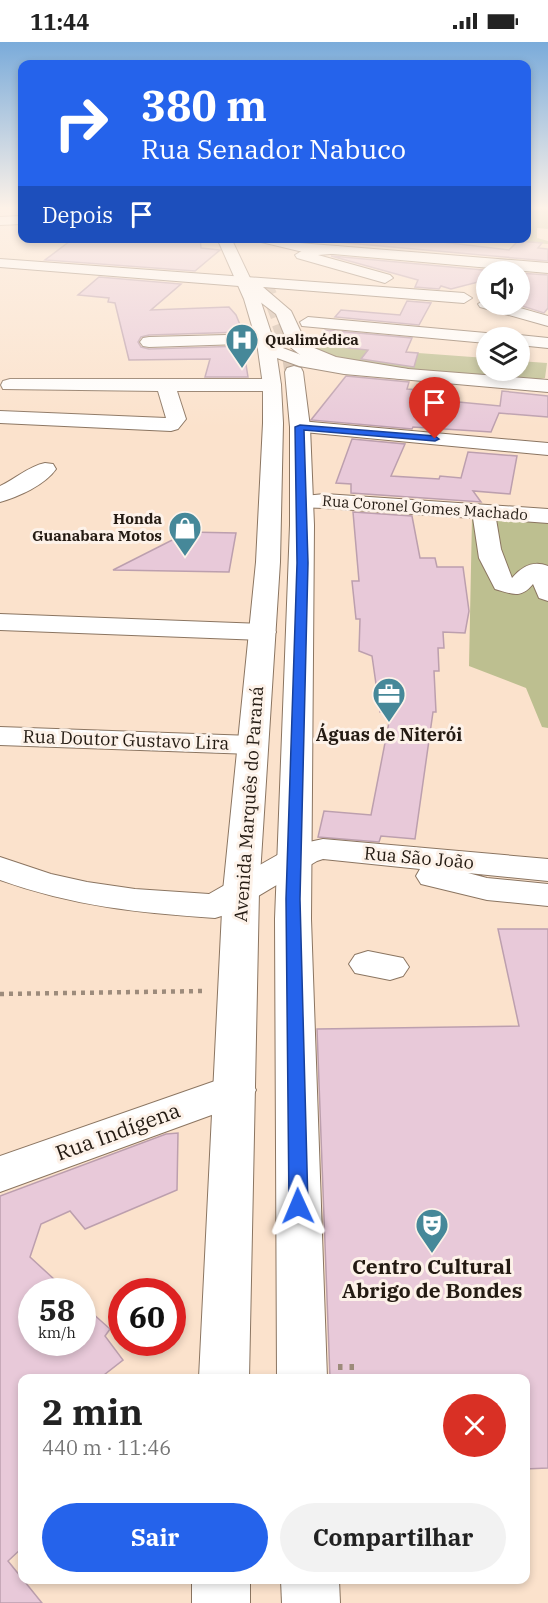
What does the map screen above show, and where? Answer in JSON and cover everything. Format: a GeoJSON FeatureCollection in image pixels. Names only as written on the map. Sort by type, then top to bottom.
{"type":"FeatureCollection","features":[{"type":"Feature","properties":{"kind":"main road"},"geometry":{"type":"LineString","coordinates":[[256,282],[255,289],[286,316],[296,342],[300,348],[311,355],[408,375]]}},
{"type":"Feature","properties":{"kind":"main road","name":"Avenida Marquês do Paraná"},"geometry":{"type":"LineString","coordinates":[[224,1374],[241,891],[263,632],[271,501],[272,385],[257,282]]}},
{"type":"Feature","properties":{"kind":"main road"},"geometry":{"type":"LineString","coordinates":[[302,282],[423,292],[476,301]]}},
{"type":"Feature","properties":{"kind":"main road"},"geometry":{"type":"LineString","coordinates":[[390,282],[423,292]]}},
{"type":"Feature","properties":{"kind":"main road"},"geometry":{"type":"LineString","coordinates":[[530,311],[548,309]]}},
{"type":"Feature","properties":{"kind":"main road"},"geometry":{"type":"LineString","coordinates":[[525,315],[548,321]]}},
{"type":"Feature","properties":{"kind":"main road"},"geometry":{"type":"LineString","coordinates":[[308,322],[476,337]]}},
{"type":"Feature","properties":{"kind":"main road"},"geometry":{"type":"LineString","coordinates":[[149,342],[265,341],[282,355],[299,361],[408,375],[548,386]]}},
{"type":"Feature","properties":{"kind":"main road"},"geometry":{"type":"LineString","coordinates":[[530,341],[548,343]]}},
{"type":"Feature","properties":{"kind":"main road"},"geometry":{"type":"LineString","coordinates":[[294,372],[299,423],[302,502],[314,563],[293,860],[302,1374]]}},
{"type":"Feature","properties":{"kind":"main road"},"geometry":{"type":"LineString","coordinates":[[299,423],[311,410],[310,385],[314,381],[347,376],[408,375]]}},
{"type":"Feature","properties":{"kind":"main road"},"geometry":{"type":"LineString","coordinates":[[10,385],[272,385]]}},
{"type":"Feature","properties":{"kind":"main road"},"geometry":{"type":"LineString","coordinates":[[0,417],[171,425],[176,419],[166,385]]}},
{"type":"Feature","properties":{"kind":"main road"},"geometry":{"type":"LineString","coordinates":[[299,423],[548,449]]}},
{"type":"Feature","properties":{"kind":"main road"},"geometry":{"type":"LineString","coordinates":[[0,495],[27,482],[45,469]]}},
{"type":"Feature","properties":{"kind":"main road","name":"Rua Coronel Gomes Machado"},"geometry":{"type":"LineString","coordinates":[[271,501],[325,501],[548,516]]}},
{"type":"Feature","properties":{"kind":"main road"},"geometry":{"type":"LineString","coordinates":[[484,512],[487,549],[494,570],[504,584],[518,587],[530,572],[538,570],[544,575],[548,593]]}},
{"type":"Feature","properties":{"kind":"main road"},"geometry":{"type":"LineString","coordinates":[[268,562],[314,563]]}},
{"type":"Feature","properties":{"kind":"main road"},"geometry":{"type":"LineString","coordinates":[[0,622],[263,632]]}},
{"type":"Feature","properties":{"kind":"main road","name":"Rua Doutor Gustavo Lira"},"geometry":{"type":"LineString","coordinates":[[0,736],[252,745]]}},
{"type":"Feature","properties":{"kind":"main road","name":"Rua São João"},"geometry":{"type":"LineString","coordinates":[[0,868],[43,883],[135,901],[215,906],[307,852],[323,849],[548,870]]}},
{"type":"Feature","properties":{"kind":"main road"},"geometry":{"type":"LineString","coordinates":[[398,856],[420,872],[439,878],[487,889],[548,895]]}},
{"type":"Feature","properties":{"kind":"main road","name":"Rua Indígena"},"geometry":{"type":"LineString","coordinates":[[0,1174],[235,1090]]}},
{"type":"Feature","properties":{"kind":"main road"},"geometry":{"type":"LineString","coordinates":[[221,1584],[221,1603]]}},
{"type":"Feature","properties":{"kind":"main road"},"geometry":{"type":"LineString","coordinates":[[310,1584],[311,1603]]}},
{"type":"Feature","properties":{"kind":"path"},"geometry":{"type":"LineString","coordinates":[[0,994],[202,992]]}},
{"type":"Feature","properties":{"kind":"green space"},"geometry":{"type":"Polygon","coordinates":[[[308,344],[395,351],[417,356],[418,353],[476,357],[476,375],[377,365],[320,352],[308,344]]]}},
{"type":"Feature","properties":{"kind":"green space"},"geometry":{"type":"Polygon","coordinates":[[[530,362],[547,363],[545,378],[530,380],[530,362]]]}},
{"type":"Feature","properties":{"kind":"green space"},"geometry":{"type":"Polygon","coordinates":[[[472,518],[548,523],[548,728],[542,727],[526,688],[469,666],[472,518]]]}},
{"type":"Feature","properties":{"kind":"building"},"geometry":{"type":"Polygon","coordinates":[[[93,282],[156,282],[181,284],[151,310],[229,307],[236,315],[243,332],[149,335],[141,337],[138,342],[141,347],[149,349],[243,346],[248,377],[205,377],[210,359],[129,360],[115,303],[108,302],[109,298],[78,295],[93,282]]]}},
{"type":"Feature","properties":{"kind":"building"},"geometry":{"type":"Polygon","coordinates":[[[417,282],[476,282],[451,289],[441,286],[439,289],[415,287],[417,282]]]}},
{"type":"Feature","properties":{"kind":"building"},"geometry":{"type":"Polygon","coordinates":[[[530,282],[548,282],[548,308],[544,313],[530,308],[530,282]]]}},
{"type":"Feature","properties":{"kind":"building"},"geometry":{"type":"Polygon","coordinates":[[[407,301],[431,303],[419,325],[335,317],[341,310],[400,315],[407,301]]]}},
{"type":"Feature","properties":{"kind":"building"},"geometry":{"type":"Polygon","coordinates":[[[325,330],[412,338],[406,352],[418,353],[414,367],[361,359],[368,350],[313,344],[325,330]]]}},
{"type":"Feature","properties":{"kind":"building"},"geometry":{"type":"Polygon","coordinates":[[[346,376],[409,382],[407,389],[420,390],[417,398],[500,406],[502,391],[548,396],[548,417],[499,413],[491,432],[413,427],[412,429],[311,420],[346,376]]]}},
{"type":"Feature","properties":{"kind":"building"},"geometry":{"type":"Polygon","coordinates":[[[352,439],[405,444],[391,476],[461,478],[468,452],[517,456],[510,494],[473,491],[481,502],[351,493],[351,484],[336,483],[352,439]]]}},
{"type":"Feature","properties":{"kind":"building"},"geometry":{"type":"Polygon","coordinates":[[[353,512],[412,516],[420,558],[435,558],[437,567],[463,567],[469,611],[465,633],[443,632],[444,648],[438,648],[439,671],[434,671],[436,712],[433,712],[415,839],[381,836],[379,842],[318,837],[324,811],[371,815],[391,712],[380,712],[372,656],[359,651],[360,619],[356,619],[352,581],[359,581],[353,512]]]}},
{"type":"Feature","properties":{"kind":"building","name":"Honda Guanabara Motos"},"geometry":{"type":"Polygon","coordinates":[[[188,532],[236,533],[229,572],[113,570],[188,532]]]}},
{"type":"Feature","properties":{"kind":"building","name":"Centro Cultural Abrigo de Bondes"},"geometry":{"type":"Polygon","coordinates":[[[498,929],[548,929],[548,1468],[530,1469],[530,1374],[330,1374],[317,1029],[519,1026],[498,929]]]}},
{"type":"Feature","properties":{"kind":"building"},"geometry":{"type":"Polygon","coordinates":[[[178,1133],[177,1190],[85,1229],[70,1211],[41,1224],[30,1257],[53,1278],[18,1278],[18,1356],[96,1356],[96,1316],[108,1327],[105,1336],[108,1340],[108,1356],[120,1356],[123,1360],[105,1374],[18,1374],[18,1552],[8,1561],[18,1573],[18,1584],[27,1584],[42,1603],[0,1603],[0,1196],[166,1134],[178,1133]]]}},
{"type":"Feature","properties":{"kind":"tunnel"},"geometry":{"type":"LineString","coordinates":[[264,282],[281,324]]}},
{"type":"Feature","properties":{"kind":"tunnel"},"geometry":{"type":"LineString","coordinates":[[281,323],[290,346],[294,372]]}},
{"type":"Feature","properties":{"kind":"place","name":"Qualimédica"},"geometry":{"type":"Point","coordinates":[242,369]}},
{"type":"Feature","properties":{"kind":"place","name":"Honda Guanabara Motos"},"geometry":{"type":"Point","coordinates":[185,557]}},
{"type":"Feature","properties":{"kind":"place","name":"Águas de Niterói"},"geometry":{"type":"Point","coordinates":[389,723]}},
{"type":"Feature","properties":{"kind":"place","name":"Centro Cultural Abrigo de Bondes"},"geometry":{"type":"Point","coordinates":[432,1254]}},
{"type":"Feature","properties":{"kind":"route"},"geometry":{"type":"LineString","coordinates":[[298,1206],[293,860],[303,563],[300,427],[435,439]]}}]}
